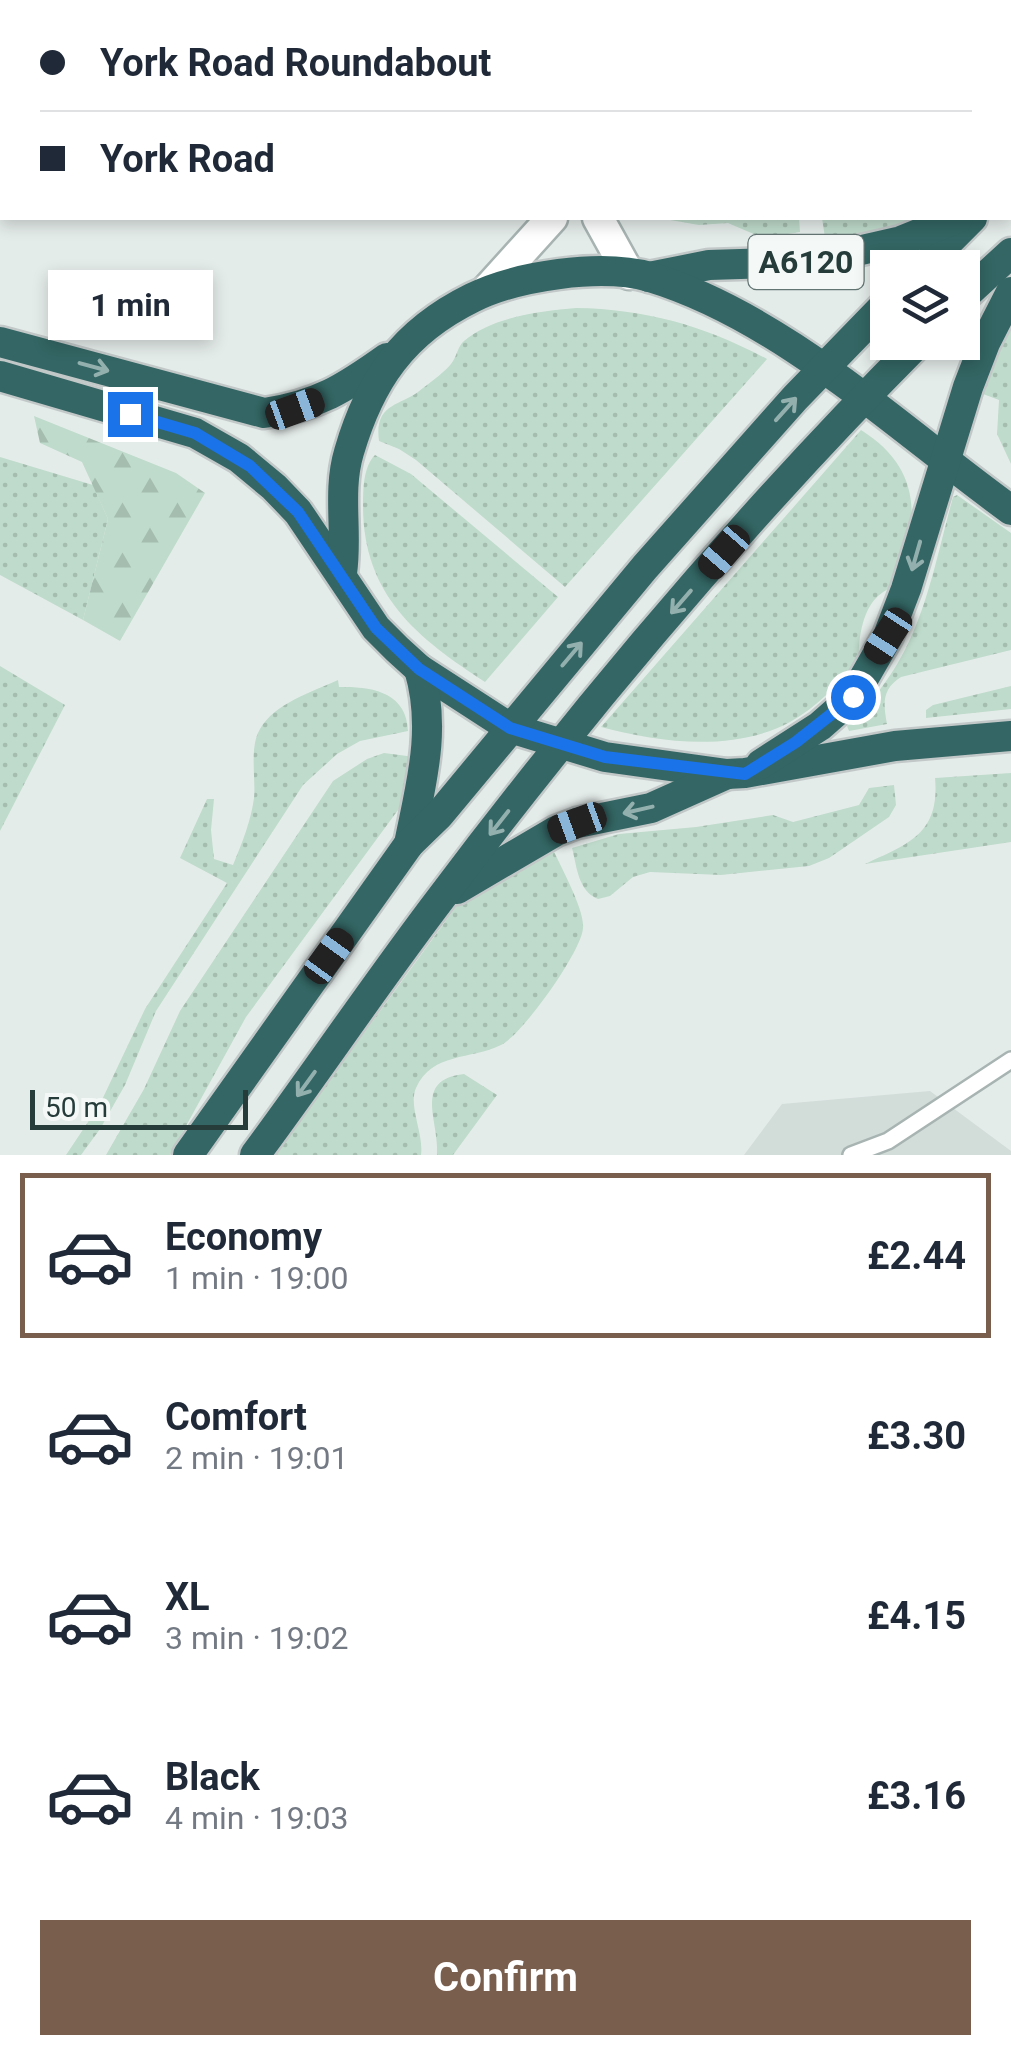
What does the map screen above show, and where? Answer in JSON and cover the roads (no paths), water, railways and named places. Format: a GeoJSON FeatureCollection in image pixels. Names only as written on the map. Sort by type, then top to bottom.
{"type":"FeatureCollection","features":[{"type":"Feature","properties":{"kind":"highway","name":"A6120"},"geometry":{"type":"LineString","coordinates":[[639,276],[709,265],[809,262],[901,241],[953,220]]}},
{"type":"Feature","properties":{"kind":"highway"},"geometry":{"type":"LineString","coordinates":[[940,250],[970,220]]}},
{"type":"Feature","properties":{"kind":"highway"},"geometry":{"type":"LineString","coordinates":[[980,281],[1011,253]]}},
{"type":"Feature","properties":{"kind":"highway"},"geometry":{"type":"LineString","coordinates":[[0,342],[264,412],[295,409],[341,391],[436,318],[485,292],[549,277],[600,272],[639,276],[730,312],[822,370],[1011,510]]}},
{"type":"Feature","properties":{"kind":"highway"},"geometry":{"type":"LineString","coordinates":[[440,899],[556,830],[651,808],[736,774],[796,742],[853,697],[896,617],[984,342],[1011,292]]}},
{"type":"Feature","properties":{"kind":"highway","name":"A6120"},"geometry":{"type":"LineString","coordinates":[[188,1155],[409,844],[438,815],[644,567],[870,321]]}},
{"type":"Feature","properties":{"kind":"highway"},"geometry":{"type":"LineString","coordinates":[[342,572],[346,542],[342,498],[347,458],[375,386],[402,347]]}},
{"type":"Feature","properties":{"kind":"highway"},"geometry":{"type":"LineString","coordinates":[[255,1155],[440,899],[560,746],[724,552],[901,360]]}},
{"type":"Feature","properties":{"kind":"highway"},"geometry":{"type":"LineString","coordinates":[[0,376],[195,433],[219,445],[274,486],[298,512],[342,572],[376,628],[419,669],[510,728],[560,746],[605,757],[736,774],[895,746],[1011,736]]}},
{"type":"Feature","properties":{"kind":"highway","name":"A6120"},"geometry":{"type":"LineString","coordinates":[[409,844],[428,744],[427,702],[419,669]]}},
{"type":"Feature","properties":{"kind":"street"},"geometry":{"type":"LineString","coordinates":[[485,292],[550,220]]}},
{"type":"Feature","properties":{"kind":"street"},"geometry":{"type":"LineString","coordinates":[[599,220],[639,276]]}},
{"type":"Feature","properties":{"kind":"lane"},"geometry":{"type":"LineString","coordinates":[[853,1155],[888,1141],[1011,1060]]}}]}
